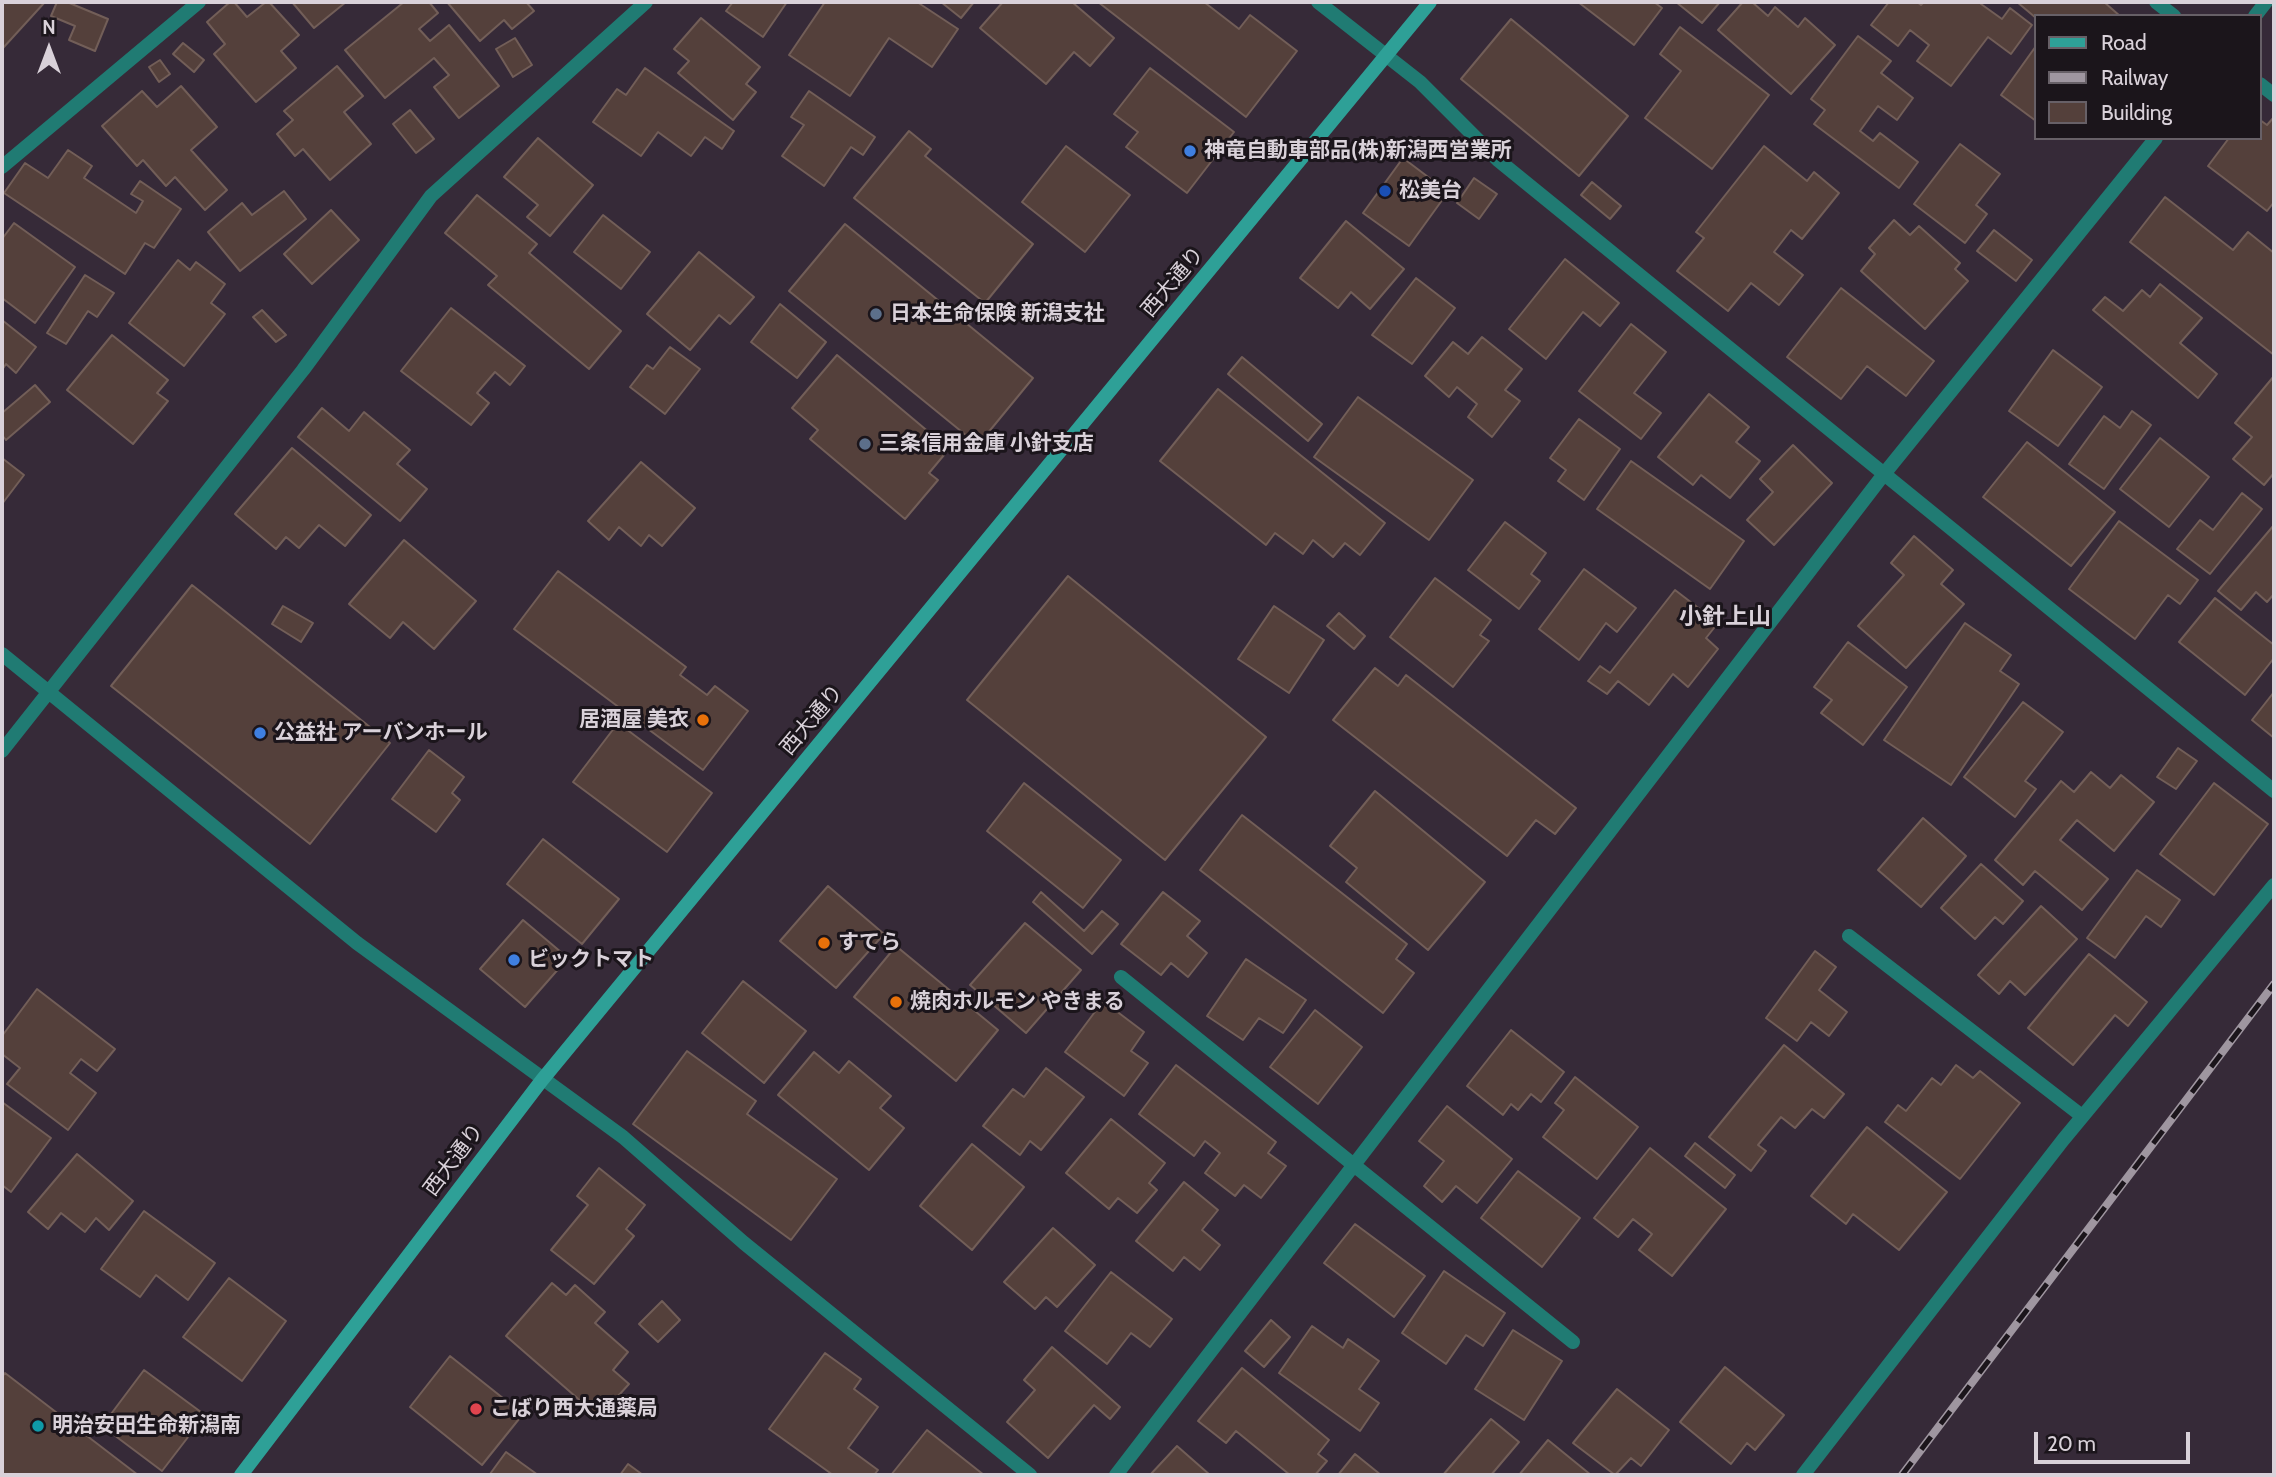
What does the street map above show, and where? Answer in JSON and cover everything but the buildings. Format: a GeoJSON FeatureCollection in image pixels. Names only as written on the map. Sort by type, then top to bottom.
{"type":"FeatureCollection","features":[{"type":"Feature","properties":{"kind":"street"},"geometry":{"type":"LineString","coordinates":[[2,167],[199,2]]}},
{"type":"Feature","properties":{"kind":"street"},"geometry":{"type":"LineString","coordinates":[[2,751],[303,370],[431,196],[646,2]]}},
{"type":"Feature","properties":{"kind":"street"},"geometry":{"type":"LineString","coordinates":[[1318,2],[1420,82],[1498,160],[2274,791]]}},
{"type":"Feature","properties":{"kind":"street","name":"西大通り"},"geometry":{"type":"LineString","coordinates":[[241,1475],[542,1080],[1430,2]]}},
{"type":"Feature","properties":{"kind":"street"},"geometry":{"type":"LineString","coordinates":[[2156,2],[2171,14]]}},
{"type":"Feature","properties":{"kind":"street"},"geometry":{"type":"LineString","coordinates":[[1116,1475],[1884,474],[2154,140]]}},
{"type":"Feature","properties":{"kind":"street"},"geometry":{"type":"LineString","coordinates":[[2,654],[357,943],[623,1137],[744,1243],[1030,1475]]}},
{"type":"Feature","properties":{"kind":"street"},"geometry":{"type":"LineString","coordinates":[[1803,1475],[2082,1116],[2274,885]]}},
{"type":"Feature","properties":{"kind":"street"},"geometry":{"type":"LineString","coordinates":[[1849,936],[2082,1116]]}},
{"type":"Feature","properties":{"kind":"street"},"geometry":{"type":"LineString","coordinates":[[1121,977],[1573,1342]]}},
{"type":"Feature","properties":{"kind":"railway"},"geometry":{"type":"LineString","coordinates":[[1902,1475],[2274,984]]}},
{"type":"Feature","properties":{"kind":"place","name":"神竜自動車部品(株)新潟西営業所"},"geometry":{"type":"Point","coordinates":[1190,151]}},
{"type":"Feature","properties":{"kind":"place","name":"松美台"},"geometry":{"type":"Point","coordinates":[1385,191]}},
{"type":"Feature","properties":{"kind":"place","name":"日本生命保険 新潟支社"},"geometry":{"type":"Point","coordinates":[876,314]}},
{"type":"Feature","properties":{"kind":"place","name":"三条信用金庫 小針支店"},"geometry":{"type":"Point","coordinates":[865,444]}},
{"type":"Feature","properties":{"kind":"place","name":"居酒屋 美衣"},"geometry":{"type":"Point","coordinates":[703,720]}},
{"type":"Feature","properties":{"kind":"place","name":"公益社 アーバンホール"},"geometry":{"type":"Point","coordinates":[260,733]}},
{"type":"Feature","properties":{"kind":"place","name":"すてら"},"geometry":{"type":"Point","coordinates":[824,943]}},
{"type":"Feature","properties":{"kind":"place","name":"ビックトマト"},"geometry":{"type":"Point","coordinates":[514,960]}},
{"type":"Feature","properties":{"kind":"place","name":"焼肉ホルモン やきまる"},"geometry":{"type":"Point","coordinates":[896,1002]}},
{"type":"Feature","properties":{"kind":"place","name":"こばり西大通薬局"},"geometry":{"type":"Point","coordinates":[476,1409]}},
{"type":"Feature","properties":{"kind":"place","name":"明治安田生命新潟南"},"geometry":{"type":"Point","coordinates":[38,1426]}},
{"type":"Feature","properties":{"kind":"district","name":"小針上山"},"geometry":{"type":"Point","coordinates":[1725,617]}}]}
